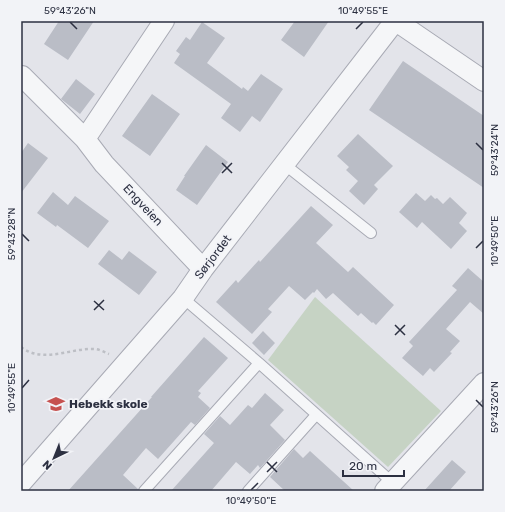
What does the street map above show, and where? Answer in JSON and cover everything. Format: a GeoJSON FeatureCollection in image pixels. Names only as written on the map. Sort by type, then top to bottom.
{"type":"FeatureCollection","features":[{"type":"Feature","properties":{"kind":"street"},"geometry":{"type":"LineString","coordinates":[[85,138],[164,21]]}},
{"type":"Feature","properties":{"kind":"street"},"geometry":{"type":"LineString","coordinates":[[396,21],[484,81]]}},
{"type":"Feature","properties":{"kind":"street","name":"Sørjordet"},"geometry":{"type":"LineString","coordinates":[[21,483],[183,298],[203,269],[396,21]]}},
{"type":"Feature","properties":{"kind":"street","name":"Engveien"},"geometry":{"type":"LineString","coordinates":[[22,76],[85,138],[104,164],[203,269]]}},
{"type":"Feature","properties":{"kind":"street"},"geometry":{"type":"LineString","coordinates":[[389,487],[484,383]]}},
{"type":"Feature","properties":{"kind":"lane"},"geometry":{"type":"LineString","coordinates":[[284,164],[371,233]]}},
{"type":"Feature","properties":{"kind":"lane"},"geometry":{"type":"LineString","coordinates":[[183,298],[259,363],[389,487]]}},
{"type":"Feature","properties":{"kind":"lane"},"geometry":{"type":"LineString","coordinates":[[144,491],[259,363]]}},
{"type":"Feature","properties":{"kind":"lane"},"geometry":{"type":"LineString","coordinates":[[248,491],[316,416]]}},
{"type":"Feature","properties":{"kind":"path"},"geometry":{"type":"LineString","coordinates":[[21,347],[26,351],[48,356],[75,350],[96,348],[127,363]]}},
{"type":"Feature","properties":{"kind":"green space"},"geometry":{"type":"Polygon","coordinates":[[[315,297],[441,411],[388,467],[268,360],[315,297]]]}},
{"type":"Feature","properties":{"kind":"building"},"geometry":{"type":"Polygon","coordinates":[[[59,21],[94,21],[68,60],[44,44],[59,21]]]}},
{"type":"Feature","properties":{"kind":"building"},"geometry":{"type":"Polygon","coordinates":[[[295,21],[329,21],[304,57],[281,40],[295,21]]]}},
{"type":"Feature","properties":{"kind":"building"},"geometry":{"type":"Polygon","coordinates":[[[202,22],[225,38],[207,63],[242,89],[243,87],[248,91],[261,74],[283,89],[260,122],[252,116],[240,132],[221,118],[231,104],[174,63],[180,54],[176,51],[186,37],[190,40],[202,22]]]}},
{"type":"Feature","properties":{"kind":"building"},"geometry":{"type":"Polygon","coordinates":[[[403,61],[484,116],[484,188],[369,110],[403,61]]]}},
{"type":"Feature","properties":{"kind":"building"},"geometry":{"type":"Polygon","coordinates":[[[76,79],[95,94],[80,114],[61,99],[76,79]]]}},
{"type":"Feature","properties":{"kind":"building"},"geometry":{"type":"Polygon","coordinates":[[[152,94],[180,114],[150,156],[122,136],[152,94]]]}},
{"type":"Feature","properties":{"kind":"building"},"geometry":{"type":"Polygon","coordinates":[[[358,134],[393,166],[374,185],[378,189],[364,205],[349,191],[358,181],[346,170],[349,167],[337,156],[358,134]]]}},
{"type":"Feature","properties":{"kind":"building"},"geometry":{"type":"Polygon","coordinates":[[[28,143],[48,158],[21,193],[21,153],[28,143]]]}},
{"type":"Feature","properties":{"kind":"building"},"geometry":{"type":"Polygon","coordinates":[[[206,145],[228,162],[197,205],[176,190],[206,145]]]}},
{"type":"Feature","properties":{"kind":"building"},"geometry":{"type":"Polygon","coordinates":[[[53,192],[68,205],[75,196],[109,221],[88,248],[57,225],[56,227],[37,213],[53,192]]]}},
{"type":"Feature","properties":{"kind":"building"},"geometry":{"type":"Polygon","coordinates":[[[416,193],[425,201],[431,195],[443,204],[450,197],[467,213],[459,223],[467,231],[451,249],[422,222],[417,228],[399,212],[416,193]]]}},
{"type":"Feature","properties":{"kind":"building"},"geometry":{"type":"Polygon","coordinates":[[[311,206],[333,225],[316,243],[348,272],[353,267],[394,305],[376,325],[361,313],[358,316],[333,293],[326,299],[317,289],[305,300],[289,286],[268,309],[272,312],[252,334],[216,302],[236,280],[238,283],[259,260],[260,262],[311,206]]]}},
{"type":"Feature","properties":{"kind":"building"},"geometry":{"type":"Polygon","coordinates":[[[109,250],[122,260],[129,251],[157,272],[139,295],[98,264],[109,250]]]}},
{"type":"Feature","properties":{"kind":"building"},"geometry":{"type":"Polygon","coordinates":[[[468,268],[484,282],[484,314],[470,302],[446,329],[460,341],[450,352],[452,353],[434,372],[430,368],[423,376],[402,358],[413,346],[409,342],[457,290],[452,286],[468,268]]]}},
{"type":"Feature","properties":{"kind":"building"},"geometry":{"type":"Polygon","coordinates":[[[263,331],[275,343],[264,355],[252,343],[263,331]]]}},
{"type":"Feature","properties":{"kind":"building"},"geometry":{"type":"Polygon","coordinates":[[[204,337],[228,358],[198,391],[201,393],[198,397],[210,408],[195,425],[191,422],[158,459],[146,448],[123,475],[138,489],[138,491],[68,491],[152,397],[204,337]]]}},
{"type":"Feature","properties":{"kind":"building"},"geometry":{"type":"Polygon","coordinates":[[[265,393],[284,410],[270,425],[285,440],[260,468],[258,465],[250,474],[236,462],[211,491],[171,491],[214,443],[204,434],[220,416],[230,425],[248,405],[252,408],[265,393]]]}},
{"type":"Feature","properties":{"kind":"building"},"geometry":{"type":"Polygon","coordinates":[[[294,449],[303,458],[310,451],[354,491],[285,491],[270,477],[294,449]]]}},
{"type":"Feature","properties":{"kind":"building"},"geometry":{"type":"Polygon","coordinates":[[[452,460],[466,472],[449,491],[424,491],[452,460]]]}},
{"type":"Feature","properties":{"kind":"place","name":"Hebekk skole"},"geometry":{"type":"Point","coordinates":[56,404]}}]}
